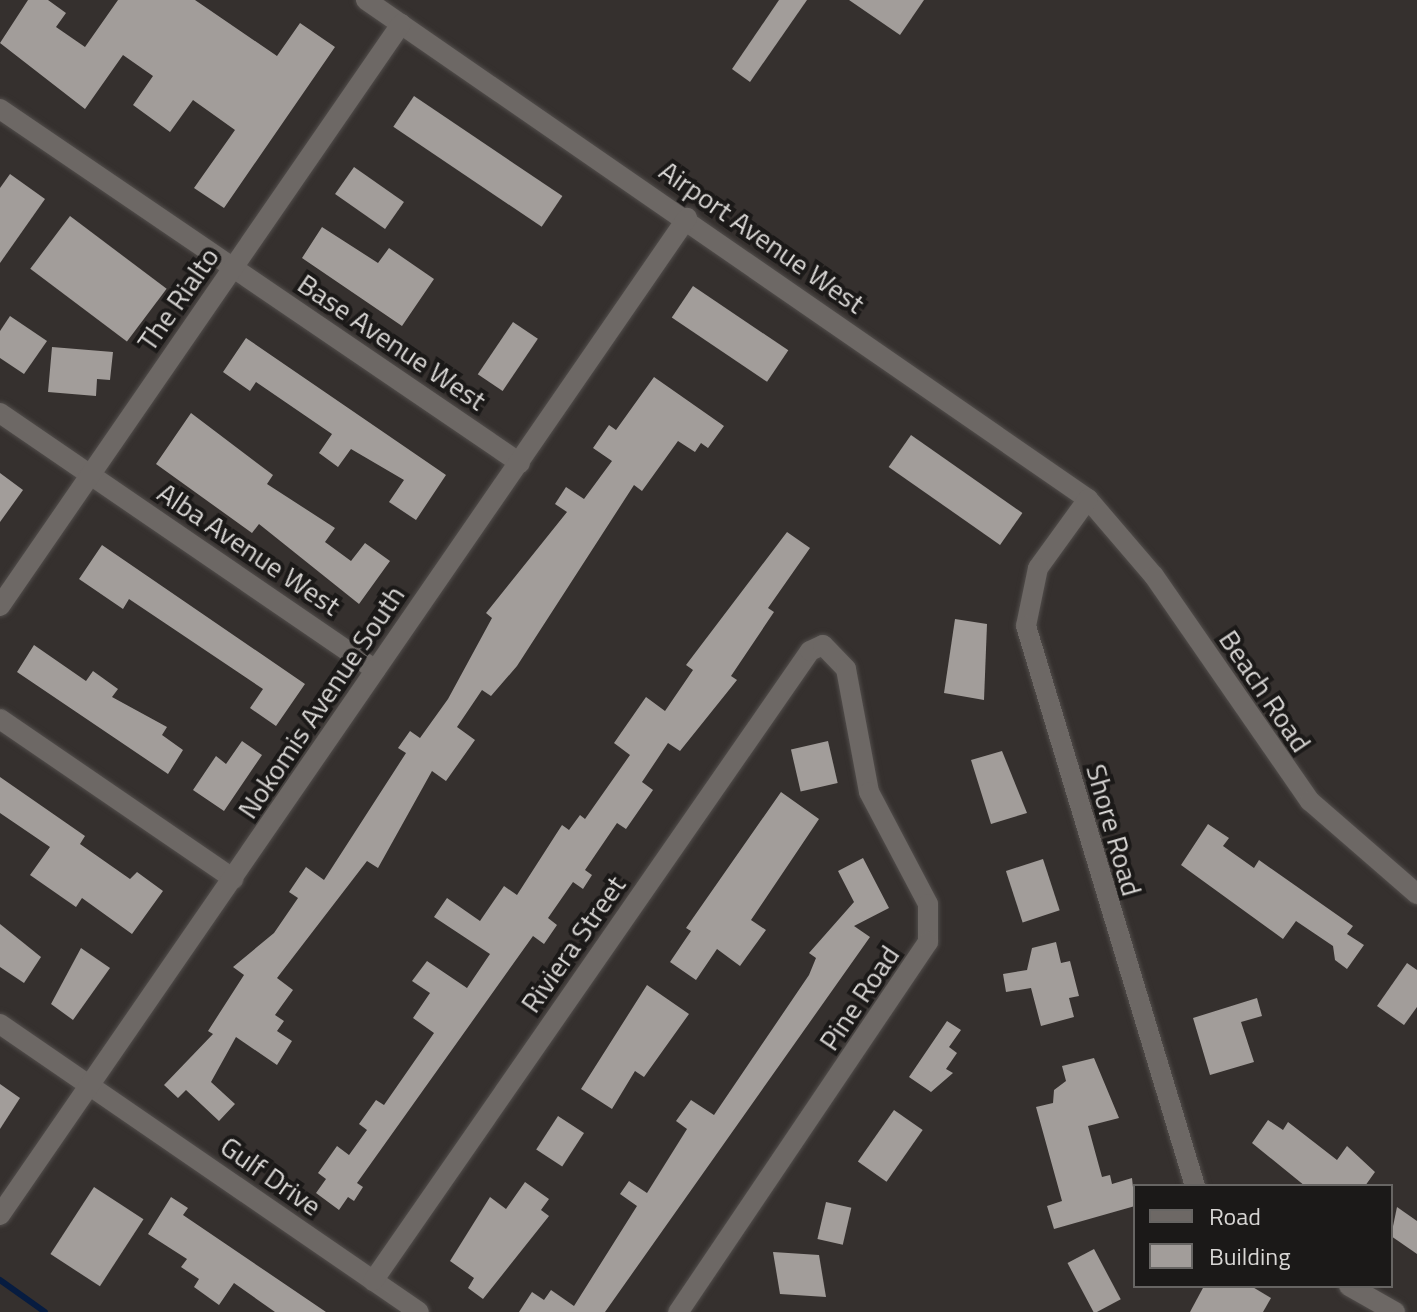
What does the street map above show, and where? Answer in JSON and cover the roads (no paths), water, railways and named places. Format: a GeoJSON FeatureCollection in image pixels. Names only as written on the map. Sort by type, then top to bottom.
{"type":"FeatureCollection","features":[{"type":"Feature","properties":{"kind":"street","name":"Airport Avenue West"},"geometry":{"type":"LineString","coordinates":[[366,0],[687,218],[1088,499]]}},
{"type":"Feature","properties":{"kind":"street","name":"The Rialto"},"geometry":{"type":"LineString","coordinates":[[0,606],[401,24]]}},
{"type":"Feature","properties":{"kind":"street","name":"Base Avenue West"},"geometry":{"type":"LineString","coordinates":[[0,109],[520,463]]}},
{"type":"Feature","properties":{"kind":"street","name":"Nokomis Avenue South"},"geometry":{"type":"LineString","coordinates":[[0,1215],[687,218]]}},
{"type":"Feature","properties":{"kind":"street","name":"Alba Avenue West"},"geometry":{"type":"LineString","coordinates":[[0,413],[376,670]]}},
{"type":"Feature","properties":{"kind":"street","name":"Beach Road"},"geometry":{"type":"LineString","coordinates":[[1088,499],[1154,576],[1310,801],[1417,894]]}},
{"type":"Feature","properties":{"kind":"street","name":"Shore Road"},"geometry":{"type":"LineString","coordinates":[[1088,499],[1038,568],[1026,626],[1194,1184]]}},
{"type":"Feature","properties":{"kind":"street","name":"Riviera Street"},"geometry":{"type":"LineString","coordinates":[[373,1281],[810,651],[823,645]]}},
{"type":"Feature","properties":{"kind":"street","name":"Pine Road"},"geometry":{"type":"LineString","coordinates":[[678,1312],[928,942],[928,904],[869,792],[846,669],[823,645]]}},
{"type":"Feature","properties":{"kind":"street"},"geometry":{"type":"LineString","coordinates":[[0,719],[234,879]]}},
{"type":"Feature","properties":{"kind":"street","name":"Gulf Drive"},"geometry":{"type":"LineString","coordinates":[[0,1024],[419,1312]]}},
{"type":"Feature","properties":{"kind":"street"},"geometry":{"type":"LineString","coordinates":[[1353,1288],[1395,1312]]}},
{"type":"Feature","properties":{"kind":"waterway"},"geometry":{"type":"LineString","coordinates":[[0,1280],[45,1312]]}}]}
